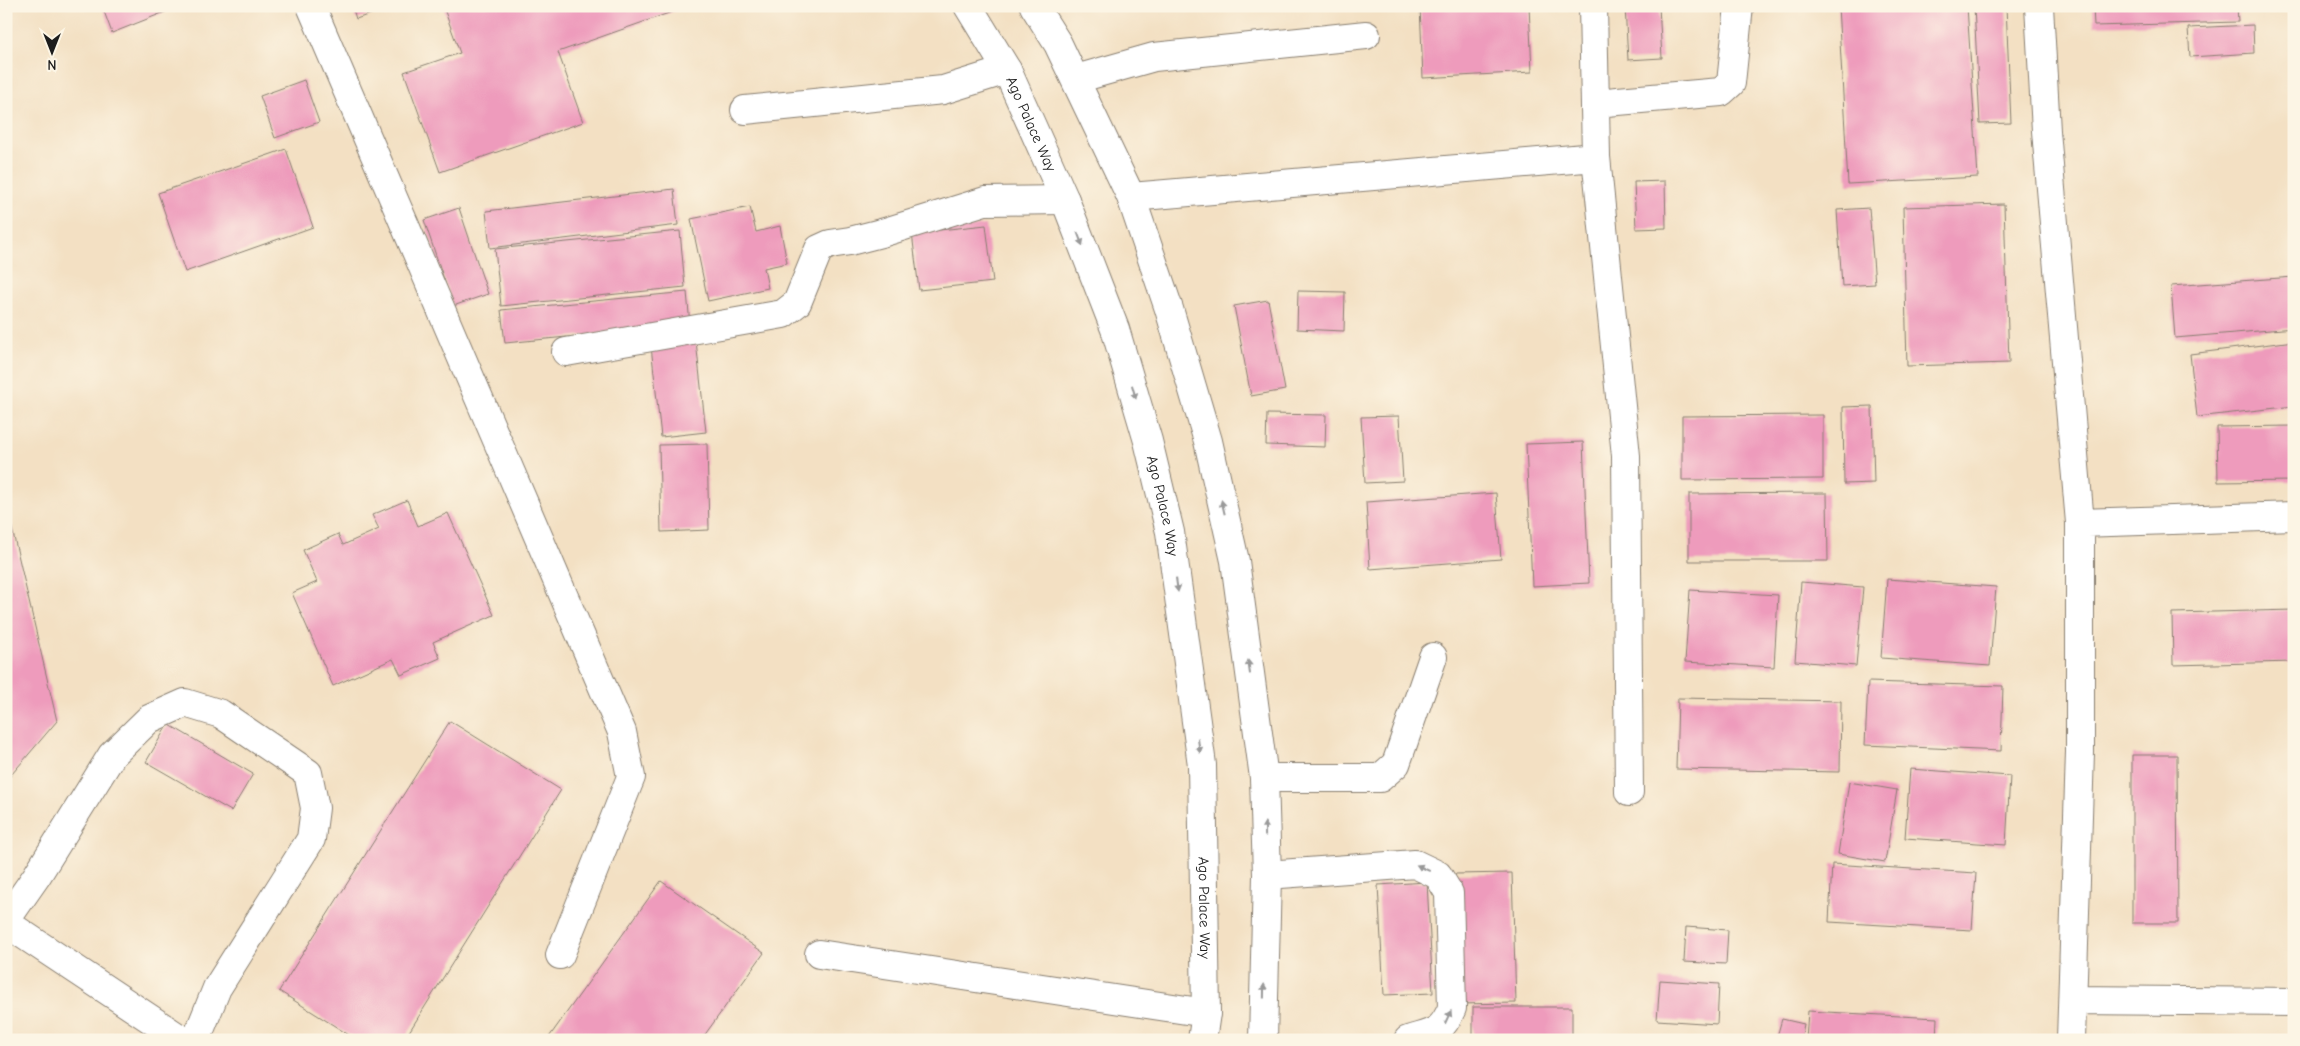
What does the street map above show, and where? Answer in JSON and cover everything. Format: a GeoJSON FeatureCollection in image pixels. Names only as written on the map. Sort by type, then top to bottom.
{"type":"FeatureCollection","features":[{"type":"Feature","properties":{"kind":"street"},"geometry":{"type":"LineString","coordinates":[[311,6],[622,732],[631,777],[560,955]]}},
{"type":"Feature","properties":{"kind":"street","name":"Ago Palace Way"},"geometry":{"type":"LineString","coordinates":[[968,6],[1006,70],[1065,200],[1116,329],[1148,441],[1170,532],[1202,765],[1204,1027]]}},
{"type":"Feature","properties":{"kind":"street"},"geometry":{"type":"LineString","coordinates":[[1034,6],[1058,44],[1076,79],[1131,197],[1169,309],[1210,450],[1235,561],[1264,778],[1267,875],[1263,1040]]}},
{"type":"Feature","properties":{"kind":"street"},"geometry":{"type":"LineString","coordinates":[[1593,6],[1596,157],[1626,456],[1629,792]]}},
{"type":"Feature","properties":{"kind":"street"},"geometry":{"type":"LineString","coordinates":[[1595,103],[1721,92],[1732,83],[1739,6]]}},
{"type":"Feature","properties":{"kind":"street"},"geometry":{"type":"LineString","coordinates":[[2039,6],[2046,131],[2080,523],[2080,752],[2074,1000],[2071,1040]]}},
{"type":"Feature","properties":{"kind":"street"},"geometry":{"type":"LineString","coordinates":[[1076,79],[1154,56],[1366,35]]}},
{"type":"Feature","properties":{"kind":"street"},"geometry":{"type":"LineString","coordinates":[[745,110],[943,90],[1006,70]]}},
{"type":"Feature","properties":{"kind":"street"},"geometry":{"type":"LineString","coordinates":[[1131,197],[1596,157]]}},
{"type":"Feature","properties":{"kind":"street"},"geometry":{"type":"LineString","coordinates":[[566,352],[784,314],[797,303],[819,249],[830,244],[868,236],[985,201],[1065,200]]}},
{"type":"Feature","properties":{"kind":"street"},"geometry":{"type":"LineString","coordinates":[[2080,523],[2294,516]]}},
{"type":"Feature","properties":{"kind":"street"},"geometry":{"type":"LineString","coordinates":[[1264,778],[1380,778],[1396,764],[1433,657]]}},
{"type":"Feature","properties":{"kind":"street"},"geometry":{"type":"LineString","coordinates":[[6,920],[112,755],[149,719],[185,703],[221,714],[308,773],[315,808],[311,840],[216,988],[196,1040]]}},
{"type":"Feature","properties":{"kind":"street"},"geometry":{"type":"LineString","coordinates":[[1267,875],[1415,864],[1438,875],[1449,893],[1452,1008],[1445,1024],[1440,1028],[1408,1040]]}},
{"type":"Feature","properties":{"kind":"street"},"geometry":{"type":"LineString","coordinates":[[6,923],[182,1040]]}},
{"type":"Feature","properties":{"kind":"street"},"geometry":{"type":"LineString","coordinates":[[819,954],[1204,1027]]}},
{"type":"Feature","properties":{"kind":"street"},"geometry":{"type":"LineString","coordinates":[[2074,1000],[2294,1002]]}},
{"type":"Feature","properties":{"kind":"building"},"geometry":{"type":"Polygon","coordinates":[[[102,6],[180,6],[112,33],[102,6]]]}},
{"type":"Feature","properties":{"kind":"building"},"geometry":{"type":"Polygon","coordinates":[[[352,6],[391,6],[391,7],[356,19],[352,6]]]}},
{"type":"Feature","properties":{"kind":"building"},"geometry":{"type":"Polygon","coordinates":[[[443,6],[686,7],[558,52],[583,122],[440,172],[404,72],[460,53],[443,6]]]}},
{"type":"Feature","properties":{"kind":"building"},"geometry":{"type":"Polygon","coordinates":[[[1420,6],[1529,6],[1532,72],[1423,78],[1420,6]]]}},
{"type":"Feature","properties":{"kind":"building"},"geometry":{"type":"Polygon","coordinates":[[[1625,6],[1659,6],[1662,58],[1628,60],[1625,6]]]}},
{"type":"Feature","properties":{"kind":"building"},"geometry":{"type":"Polygon","coordinates":[[[1838,6],[1967,6],[1978,177],[1848,184],[1838,6]]]}},
{"type":"Feature","properties":{"kind":"building"},"geometry":{"type":"Polygon","coordinates":[[[1974,6],[2006,6],[2011,123],[1980,124],[1974,6]]]}},
{"type":"Feature","properties":{"kind":"building"},"geometry":{"type":"Polygon","coordinates":[[[2093,6],[2237,6],[2238,22],[2094,26],[2093,6]]]}},
{"type":"Feature","properties":{"kind":"building"},"geometry":{"type":"Polygon","coordinates":[[[2253,25],[2254,53],[2190,57],[2188,28],[2253,25]]]}},
{"type":"Feature","properties":{"kind":"building"},"geometry":{"type":"Polygon","coordinates":[[[304,80],[319,122],[275,138],[260,96],[304,80]]]}},
{"type":"Feature","properties":{"kind":"building"},"geometry":{"type":"Polygon","coordinates":[[[286,149],[313,227],[185,272],[158,193],[286,149]]]}},
{"type":"Feature","properties":{"kind":"building"},"geometry":{"type":"Polygon","coordinates":[[[1665,181],[1666,228],[1636,229],[1634,182],[1665,181]]]}},
{"type":"Feature","properties":{"kind":"building"},"geometry":{"type":"Polygon","coordinates":[[[674,189],[678,225],[490,248],[486,211],[674,189]]]}},
{"type":"Feature","properties":{"kind":"building"},"geometry":{"type":"Polygon","coordinates":[[[2004,204],[2009,363],[1907,366],[1903,207],[2004,204]]]}},
{"type":"Feature","properties":{"kind":"building"},"geometry":{"type":"Polygon","coordinates":[[[750,207],[756,232],[780,226],[787,263],[764,268],[768,288],[708,301],[691,219],[750,207]]]}},
{"type":"Feature","properties":{"kind":"building"},"geometry":{"type":"Polygon","coordinates":[[[459,208],[488,294],[453,306],[424,220],[459,208]]]}},
{"type":"Feature","properties":{"kind":"building"},"geometry":{"type":"Polygon","coordinates":[[[1869,208],[1875,284],[1842,286],[1837,210],[1869,208]]]}},
{"type":"Feature","properties":{"kind":"building"},"geometry":{"type":"Polygon","coordinates":[[[986,225],[993,282],[919,290],[912,233],[986,225]]]}},
{"type":"Feature","properties":{"kind":"building"},"geometry":{"type":"Polygon","coordinates":[[[680,231],[685,287],[501,306],[495,249],[680,231]]]}},
{"type":"Feature","properties":{"kind":"building"},"geometry":{"type":"Polygon","coordinates":[[[2294,277],[2294,328],[2175,338],[2171,286],[2294,277]]]}},
{"type":"Feature","properties":{"kind":"building"},"geometry":{"type":"Polygon","coordinates":[[[1298,291],[1345,292],[1344,331],[1297,329],[1298,291]]]}},
{"type":"Feature","properties":{"kind":"building"},"geometry":{"type":"Polygon","coordinates":[[[687,292],[690,325],[505,343],[501,310],[687,292]]]}},
{"type":"Feature","properties":{"kind":"building"},"geometry":{"type":"Polygon","coordinates":[[[1268,300],[1285,390],[1251,396],[1234,306],[1268,300]]]}},
{"type":"Feature","properties":{"kind":"building"},"geometry":{"type":"Polygon","coordinates":[[[696,341],[706,432],[661,437],[651,346],[696,341]]]}},
{"type":"Feature","properties":{"kind":"building"},"geometry":{"type":"Polygon","coordinates":[[[2294,341],[2294,406],[2197,417],[2190,354],[2294,341]]]}},
{"type":"Feature","properties":{"kind":"building"},"geometry":{"type":"Polygon","coordinates":[[[1872,406],[1874,483],[1844,484],[1843,407],[1872,406]]]}},
{"type":"Feature","properties":{"kind":"building"},"geometry":{"type":"Polygon","coordinates":[[[1267,414],[1326,415],[1325,447],[1266,445],[1267,414]]]}},
{"type":"Feature","properties":{"kind":"building"},"geometry":{"type":"Polygon","coordinates":[[[1823,415],[1823,479],[1682,480],[1682,416],[1823,415]]]}},
{"type":"Feature","properties":{"kind":"building"},"geometry":{"type":"Polygon","coordinates":[[[1399,416],[1403,481],[1365,483],[1361,417],[1399,416]]]}},
{"type":"Feature","properties":{"kind":"building"},"geometry":{"type":"Polygon","coordinates":[[[2294,426],[2294,481],[2218,482],[2217,427],[2294,426]]]}},
{"type":"Feature","properties":{"kind":"building"},"geometry":{"type":"Polygon","coordinates":[[[1583,442],[1589,583],[1532,586],[1526,444],[1583,442]]]}},
{"type":"Feature","properties":{"kind":"building"},"geometry":{"type":"Polygon","coordinates":[[[707,444],[709,530],[661,532],[659,445],[707,444]]]}},
{"type":"Feature","properties":{"kind":"building"},"geometry":{"type":"Polygon","coordinates":[[[1496,493],[1501,559],[1370,569],[1366,502],[1496,493]]]}},
{"type":"Feature","properties":{"kind":"building"},"geometry":{"type":"Polygon","coordinates":[[[1827,493],[1828,561],[1689,561],[1689,494],[1827,493]]]}},
{"type":"Feature","properties":{"kind":"building"},"geometry":{"type":"Polygon","coordinates":[[[407,500],[418,526],[448,513],[494,615],[433,642],[440,658],[401,675],[393,659],[333,686],[292,593],[317,582],[303,550],[338,534],[343,545],[379,529],[372,515],[407,500]]]}},
{"type":"Feature","properties":{"kind":"building"},"geometry":{"type":"Polygon","coordinates":[[[6,503],[57,721],[6,781],[6,503]]]}},
{"type":"Feature","properties":{"kind":"building"},"geometry":{"type":"Polygon","coordinates":[[[1887,579],[1996,587],[1990,666],[1881,658],[1887,579]]]}},
{"type":"Feature","properties":{"kind":"building"},"geometry":{"type":"Polygon","coordinates":[[[1801,582],[1863,587],[1856,666],[1795,661],[1801,582]]]}},
{"type":"Feature","properties":{"kind":"building"},"geometry":{"type":"Polygon","coordinates":[[[1690,590],[1778,595],[1774,667],[1685,662],[1690,590]]]}},
{"type":"Feature","properties":{"kind":"building"},"geometry":{"type":"Polygon","coordinates":[[[2294,610],[2294,662],[2173,665],[2172,613],[2294,610]]]}},
{"type":"Feature","properties":{"kind":"building"},"geometry":{"type":"Polygon","coordinates":[[[1868,682],[2003,686],[2001,751],[1865,745],[1868,682]]]}},
{"type":"Feature","properties":{"kind":"building"},"geometry":{"type":"Polygon","coordinates":[[[1678,698],[1841,701],[1840,772],[1676,769],[1678,698]]]}},
{"type":"Feature","properties":{"kind":"building"},"geometry":{"type":"Polygon","coordinates":[[[450,721],[561,790],[404,1040],[357,1040],[279,991],[450,721]]]}},
{"type":"Feature","properties":{"kind":"building"},"geometry":{"type":"Polygon","coordinates":[[[168,724],[253,774],[231,811],[146,762],[168,724]]]}},
{"type":"Feature","properties":{"kind":"building"},"geometry":{"type":"Polygon","coordinates":[[[2132,755],[2177,755],[2178,923],[2132,923],[2132,755]]]}},
{"type":"Feature","properties":{"kind":"building"},"geometry":{"type":"Polygon","coordinates":[[[1910,769],[2010,776],[2006,845],[1905,838],[1910,769]]]}},
{"type":"Feature","properties":{"kind":"building"},"geometry":{"type":"Polygon","coordinates":[[[1849,782],[1897,790],[1885,862],[1838,854],[1849,782]]]}},
{"type":"Feature","properties":{"kind":"building"},"geometry":{"type":"Polygon","coordinates":[[[1832,864],[1976,873],[1972,930],[1829,922],[1832,864]]]}},
{"type":"Feature","properties":{"kind":"building"},"geometry":{"type":"Polygon","coordinates":[[[1512,873],[1516,1003],[1458,1004],[1455,874],[1512,873]]]}},
{"type":"Feature","properties":{"kind":"building"},"geometry":{"type":"Polygon","coordinates":[[[661,881],[764,953],[701,1040],[547,1040],[661,881]]]}},
{"type":"Feature","properties":{"kind":"building"},"geometry":{"type":"Polygon","coordinates":[[[1427,882],[1433,993],[1384,995],[1378,885],[1427,882]]]}},
{"type":"Feature","properties":{"kind":"building"},"geometry":{"type":"Polygon","coordinates":[[[1686,927],[1728,930],[1726,964],[1684,962],[1686,927]]]}},
{"type":"Feature","properties":{"kind":"building"},"geometry":{"type":"Polygon","coordinates":[[[1660,980],[1719,984],[1717,1024],[1657,1020],[1660,980]]]}},
{"type":"Feature","properties":{"kind":"building"},"geometry":{"type":"Polygon","coordinates":[[[1473,1007],[1572,1007],[1572,1040],[1473,1040],[1473,1007]]]}},
{"type":"Feature","properties":{"kind":"building"},"geometry":{"type":"Polygon","coordinates":[[[1808,1011],[1937,1018],[1936,1040],[1806,1040],[1808,1011]]]}},
{"type":"Feature","properties":{"kind":"building"},"geometry":{"type":"Polygon","coordinates":[[[1782,1019],[1804,1024],[1801,1040],[1776,1040],[1782,1019]]]}},
{"type":"Feature","properties":{"kind":"building"},"geometry":{"type":"Polygon","coordinates":[[[2138,1036],[2167,1038],[2167,1040],[2137,1040],[2138,1036]]]}}]}
